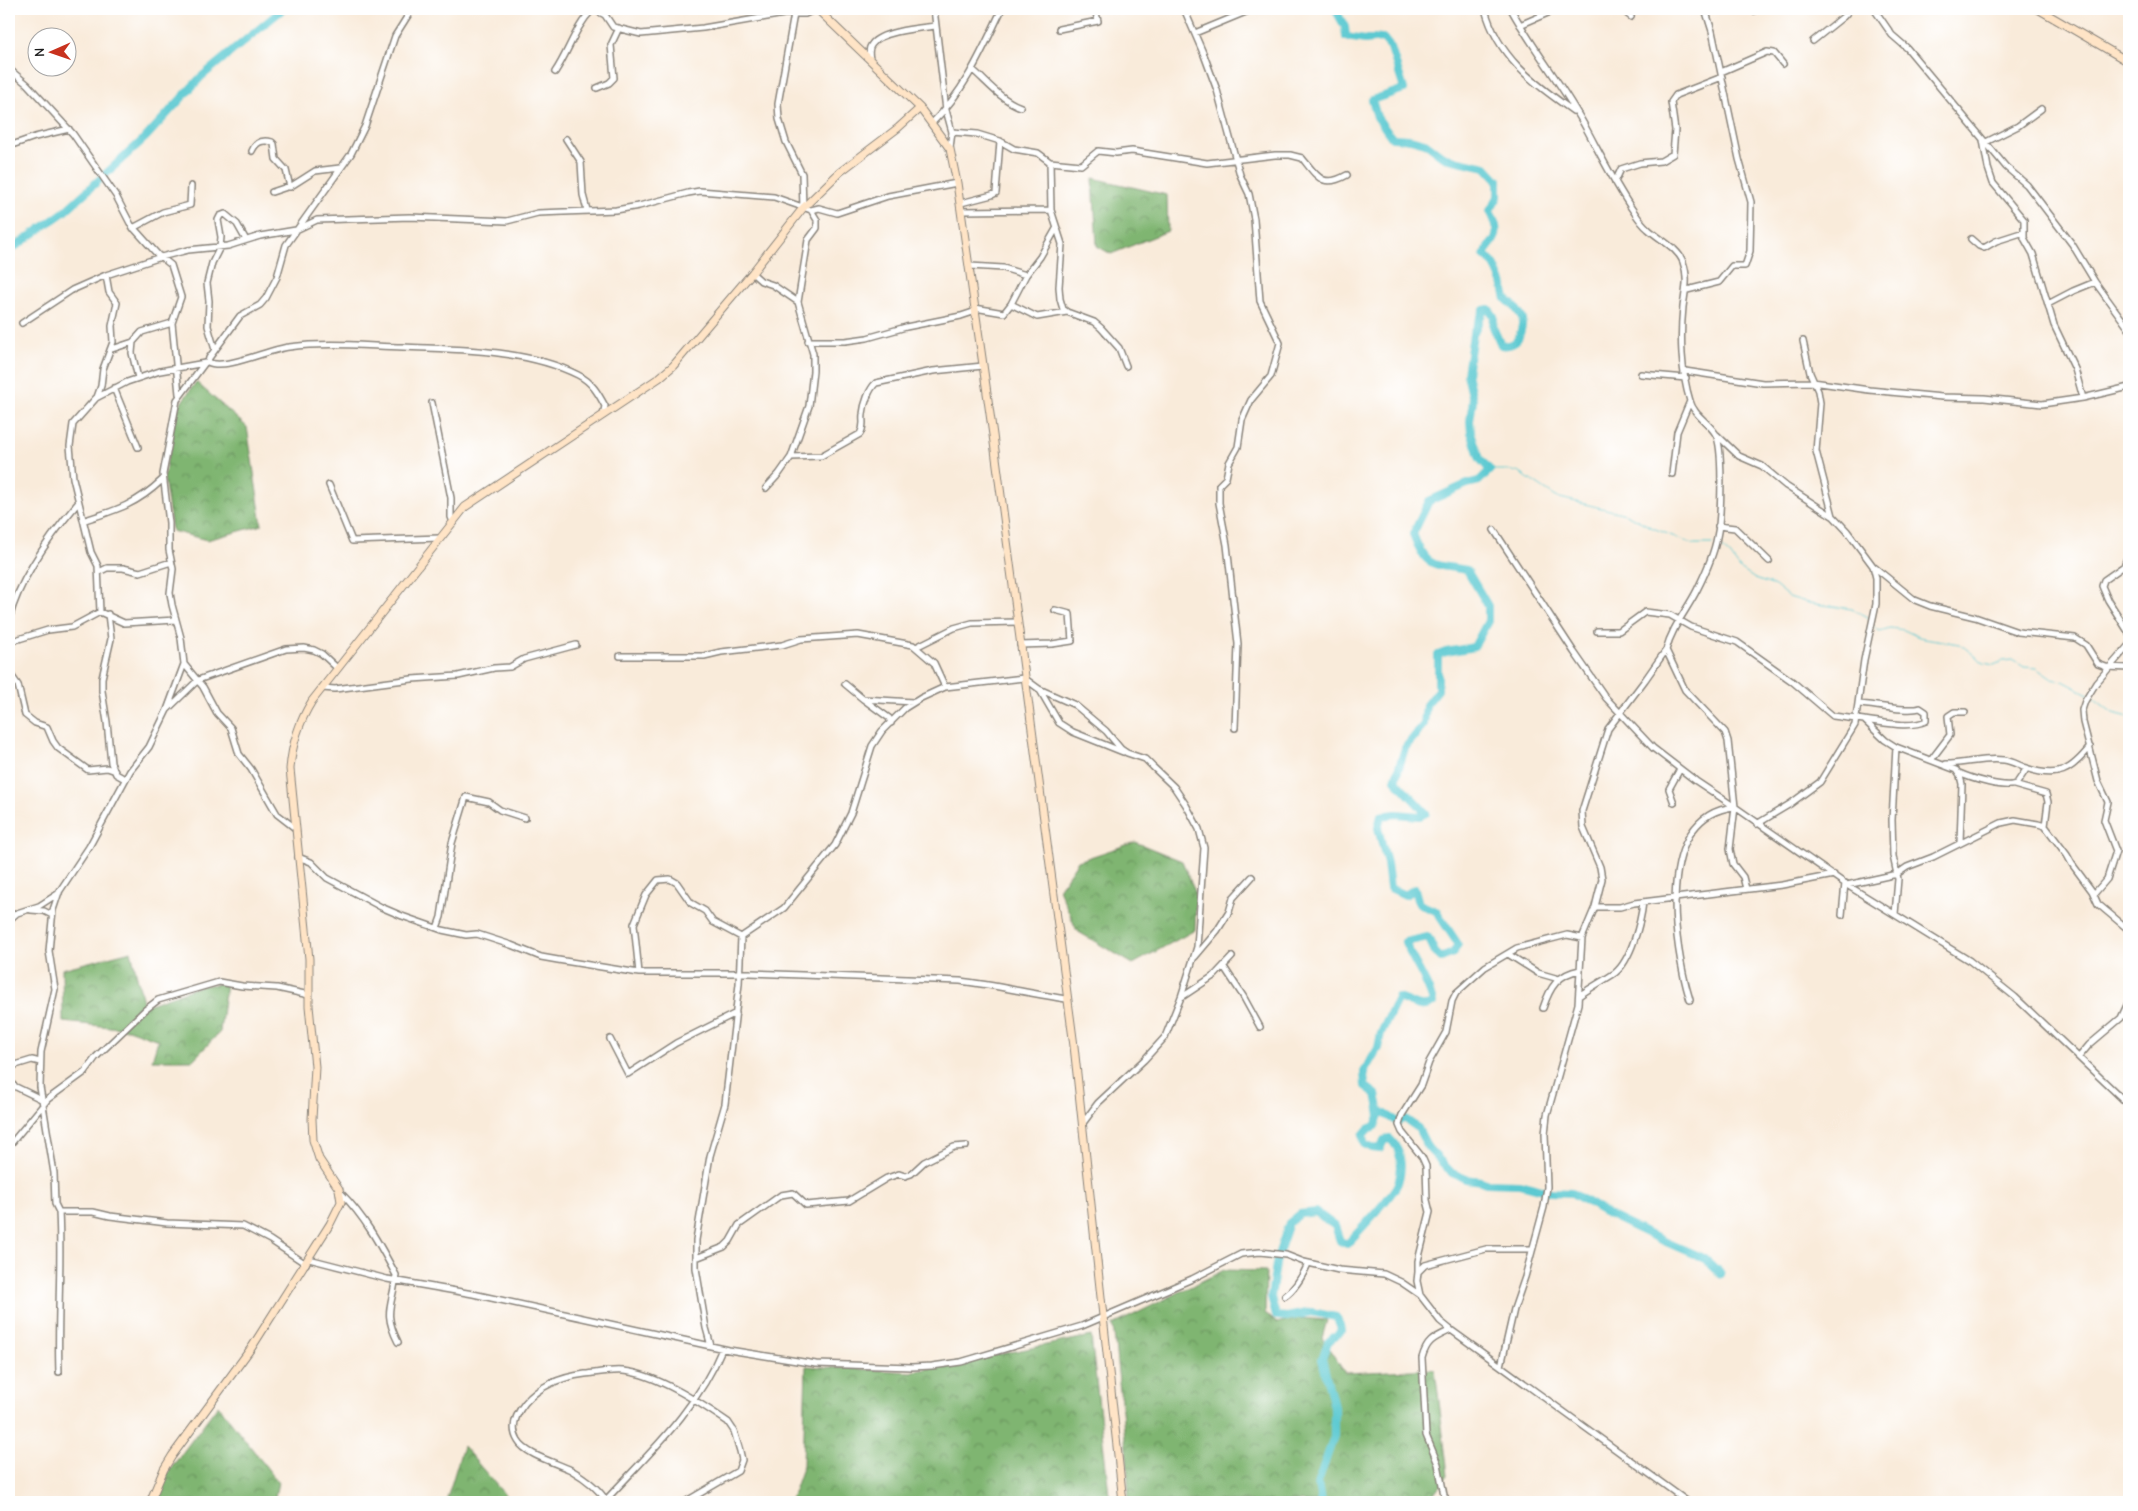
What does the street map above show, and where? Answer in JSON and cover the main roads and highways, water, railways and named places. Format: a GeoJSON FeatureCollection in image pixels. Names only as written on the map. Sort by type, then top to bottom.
{"type":"FeatureCollection","features":[{"type":"Feature","properties":{"kind":"waterway"},"geometry":{"type":"LineString","coordinates":[[9,251],[64,212],[146,137],[201,77],[283,9]]}},
{"type":"Feature","properties":{"kind":"waterway"},"geometry":{"type":"LineString","coordinates":[[1321,1502],[1318,1483],[1334,1436],[1334,1407],[1322,1359],[1328,1342],[1341,1331],[1340,1325],[1336,1317],[1312,1312],[1287,1317],[1276,1316],[1271,1297],[1277,1258],[1289,1223],[1300,1214],[1316,1212],[1335,1226],[1340,1241],[1347,1244],[1390,1196],[1400,1178],[1399,1154],[1390,1139],[1384,1140],[1380,1149],[1364,1144],[1363,1135],[1368,1129],[1375,1126],[1380,1114],[1376,1094],[1365,1086],[1364,1072],[1378,1048],[1381,1033],[1398,998],[1420,1006],[1433,1003],[1428,988],[1405,942],[1428,937],[1435,952],[1441,958],[1453,953],[1458,944],[1436,911],[1419,904],[1415,889],[1405,895],[1390,888],[1387,863],[1378,828],[1381,816],[1396,814],[1420,816],[1426,813],[1395,780],[1405,748],[1424,724],[1426,705],[1438,690],[1438,655],[1474,647],[1488,621],[1488,606],[1467,570],[1432,563],[1422,554],[1413,534],[1429,501],[1467,484],[1479,481],[1490,470],[1480,459],[1471,432],[1470,421],[1473,400],[1467,374],[1473,334],[1484,310],[1489,309],[1494,316],[1493,327],[1501,345],[1512,344],[1520,334],[1523,319],[1515,307],[1506,299],[1502,282],[1494,264],[1484,255],[1496,235],[1496,224],[1490,211],[1498,197],[1498,180],[1486,167],[1445,158],[1425,143],[1410,139],[1392,138],[1377,117],[1372,100],[1404,89],[1391,48],[1383,38],[1365,40],[1346,37],[1345,27],[1335,9]]}},
{"type":"Feature","properties":{"kind":"waterway"},"geometry":{"type":"LineString","coordinates":[[1490,470],[1508,470],[1520,473],[1556,497],[1626,514],[1653,528],[1692,544],[1712,544]]}},
{"type":"Feature","properties":{"kind":"waterway"},"geometry":{"type":"LineString","coordinates":[[1718,545],[1730,555],[1740,569],[1755,579],[1775,586],[1789,597],[1809,603],[1852,609],[1867,617],[1870,621]]}},
{"type":"Feature","properties":{"kind":"waterway"},"geometry":{"type":"LineString","coordinates":[[1873,627],[1880,631],[1890,628],[1904,630],[1919,637],[1960,644],[1984,663],[1994,665],[2003,661],[2013,660],[2024,667],[2036,668],[2052,679],[2063,681],[2088,694]]}},
{"type":"Feature","properties":{"kind":"waterway"},"geometry":{"type":"LineString","coordinates":[[2091,696],[2113,713],[2129,717]]}},
{"type":"Feature","properties":{"kind":"waterway"},"geometry":{"type":"LineString","coordinates":[[1379,1110],[1398,1122],[1404,1118],[1418,1128],[1428,1148],[1452,1173],[1466,1179],[1486,1183],[1520,1184],[1550,1192],[1572,1193],[1609,1215],[1705,1259],[1721,1274]]}}]}
